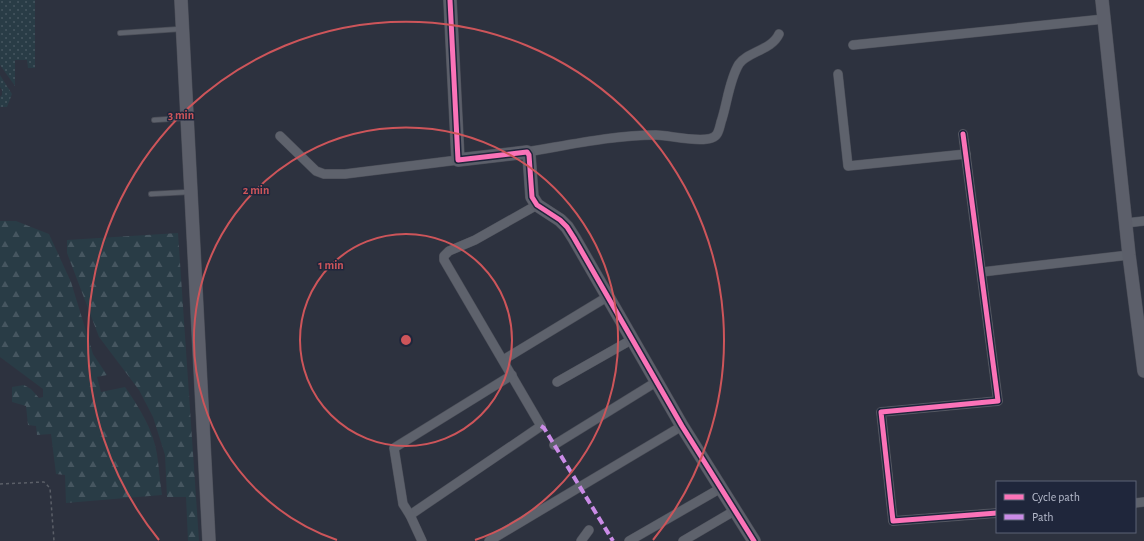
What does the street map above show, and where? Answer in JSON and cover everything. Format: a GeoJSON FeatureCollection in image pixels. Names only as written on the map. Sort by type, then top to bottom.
{"type":"FeatureCollection","features":[{"type":"Feature","properties":{"kind":"street"},"geometry":{"type":"LineString","coordinates":[[180,0],[209,541]]}},
{"type":"Feature","properties":{"kind":"street"},"geometry":{"type":"LineString","coordinates":[[450,0],[458,160]]}},
{"type":"Feature","properties":{"kind":"street"},"geometry":{"type":"LineString","coordinates":[[1102,0],[1129,255],[1144,371]]}},
{"type":"Feature","properties":{"kind":"street"},"geometry":{"type":"LineString","coordinates":[[853,45],[1104,20]]}},
{"type":"Feature","properties":{"kind":"street"},"geometry":{"type":"LineString","coordinates":[[280,136],[316,171],[324,174],[345,174],[527,152],[631,136],[670,136],[702,140],[711,139],[717,135],[731,86],[740,63],[777,40],[779,34]]}},
{"type":"Feature","properties":{"kind":"street"},"geometry":{"type":"LineString","coordinates":[[838,74],[848,166],[966,154]]}},
{"type":"Feature","properties":{"kind":"street"},"geometry":{"type":"LineString","coordinates":[[963,134],[998,401],[881,412],[893,521],[996,513]]}},
{"type":"Feature","properties":{"kind":"street"},"geometry":{"type":"LineString","coordinates":[[527,152],[529,155],[532,197],[538,205],[560,220],[567,227],[682,426],[754,541]]}},
{"type":"Feature","properties":{"kind":"street"},"geometry":{"type":"LineString","coordinates":[[410,515],[541,426],[444,260],[444,256],[449,251],[475,240],[538,205]]}},
{"type":"Feature","properties":{"kind":"street"},"geometry":{"type":"LineString","coordinates":[[1126,223],[1144,221]]}},
{"type":"Feature","properties":{"kind":"street"},"geometry":{"type":"LineString","coordinates":[[982,272],[1129,255]]}},
{"type":"Feature","properties":{"kind":"street"},"geometry":{"type":"LineString","coordinates":[[503,360],[607,296]]}},
{"type":"Feature","properties":{"kind":"street"},"geometry":{"type":"LineString","coordinates":[[557,382],[631,340]]}},
{"type":"Feature","properties":{"kind":"street"},"geometry":{"type":"LineString","coordinates":[[422,541],[410,515],[403,504],[394,448],[512,375]]}},
{"type":"Feature","properties":{"kind":"street"},"geometry":{"type":"LineString","coordinates":[[554,445],[656,382]]}},
{"type":"Feature","properties":{"kind":"street"},"geometry":{"type":"LineString","coordinates":[[489,541],[682,426]]}},
{"type":"Feature","properties":{"kind":"street"},"geometry":{"type":"LineString","coordinates":[[629,541],[721,488]]}},
{"type":"Feature","properties":{"kind":"street"},"geometry":{"type":"LineString","coordinates":[[683,541],[734,511]]}},
{"type":"Feature","properties":{"kind":"street"},"geometry":{"type":"LineString","coordinates":[[581,541],[590,530]]}},
{"type":"Feature","properties":{"kind":"lane"},"geometry":{"type":"LineString","coordinates":[[120,33],[182,28]]}},
{"type":"Feature","properties":{"kind":"lane"},"geometry":{"type":"LineString","coordinates":[[154,120],[187,118]]}},
{"type":"Feature","properties":{"kind":"lane"},"geometry":{"type":"LineString","coordinates":[[151,194],[191,192]]}},
{"type":"Feature","properties":{"kind":"path"},"geometry":{"type":"LineString","coordinates":[[0,484],[44,482],[50,488],[54,541]]}},
{"type":"Feature","properties":{"kind":"green space"},"geometry":{"type":"Polygon","coordinates":[[[0,0],[35,0],[35,68],[28,68],[27,60],[15,60],[15,86],[0,65],[0,0]]]}},
{"type":"Feature","properties":{"kind":"green space"},"geometry":{"type":"Polygon","coordinates":[[[0,75],[12,94],[7,107],[0,107],[2,90],[0,87],[0,75]]]}},
{"type":"Feature","properties":{"kind":"green space"},"geometry":{"type":"Polygon","coordinates":[[[0,221],[16,221],[49,234],[71,282],[93,354],[107,375],[97,377],[101,392],[125,387],[149,427],[157,454],[162,495],[66,503],[65,475],[56,474],[51,434],[37,435],[36,426],[28,425],[26,406],[12,402],[12,387],[24,385],[31,389],[39,398],[43,397],[43,389],[0,357],[0,221]]]}},
{"type":"Feature","properties":{"kind":"green space"},"geometry":{"type":"Polygon","coordinates":[[[178,233],[199,541],[188,541],[186,497],[167,497],[165,455],[153,417],[139,390],[99,337],[67,253],[67,240],[178,233]]]}},
{"type":"Feature","properties":{"kind":"marked path"},"geometry":{"type":"LineString","coordinates":[[541,426],[544,428],[613,541]]}},
{"type":"Feature","properties":{"kind":"cycle path"},"geometry":{"type":"LineString","coordinates":[[450,0],[458,160],[527,152],[529,155],[532,197],[537,205],[560,220],[567,227],[682,426],[754,541]]}},
{"type":"Feature","properties":{"kind":"cycle path"},"geometry":{"type":"LineString","coordinates":[[963,134],[998,401],[881,412],[893,521],[996,513]]}}]}
